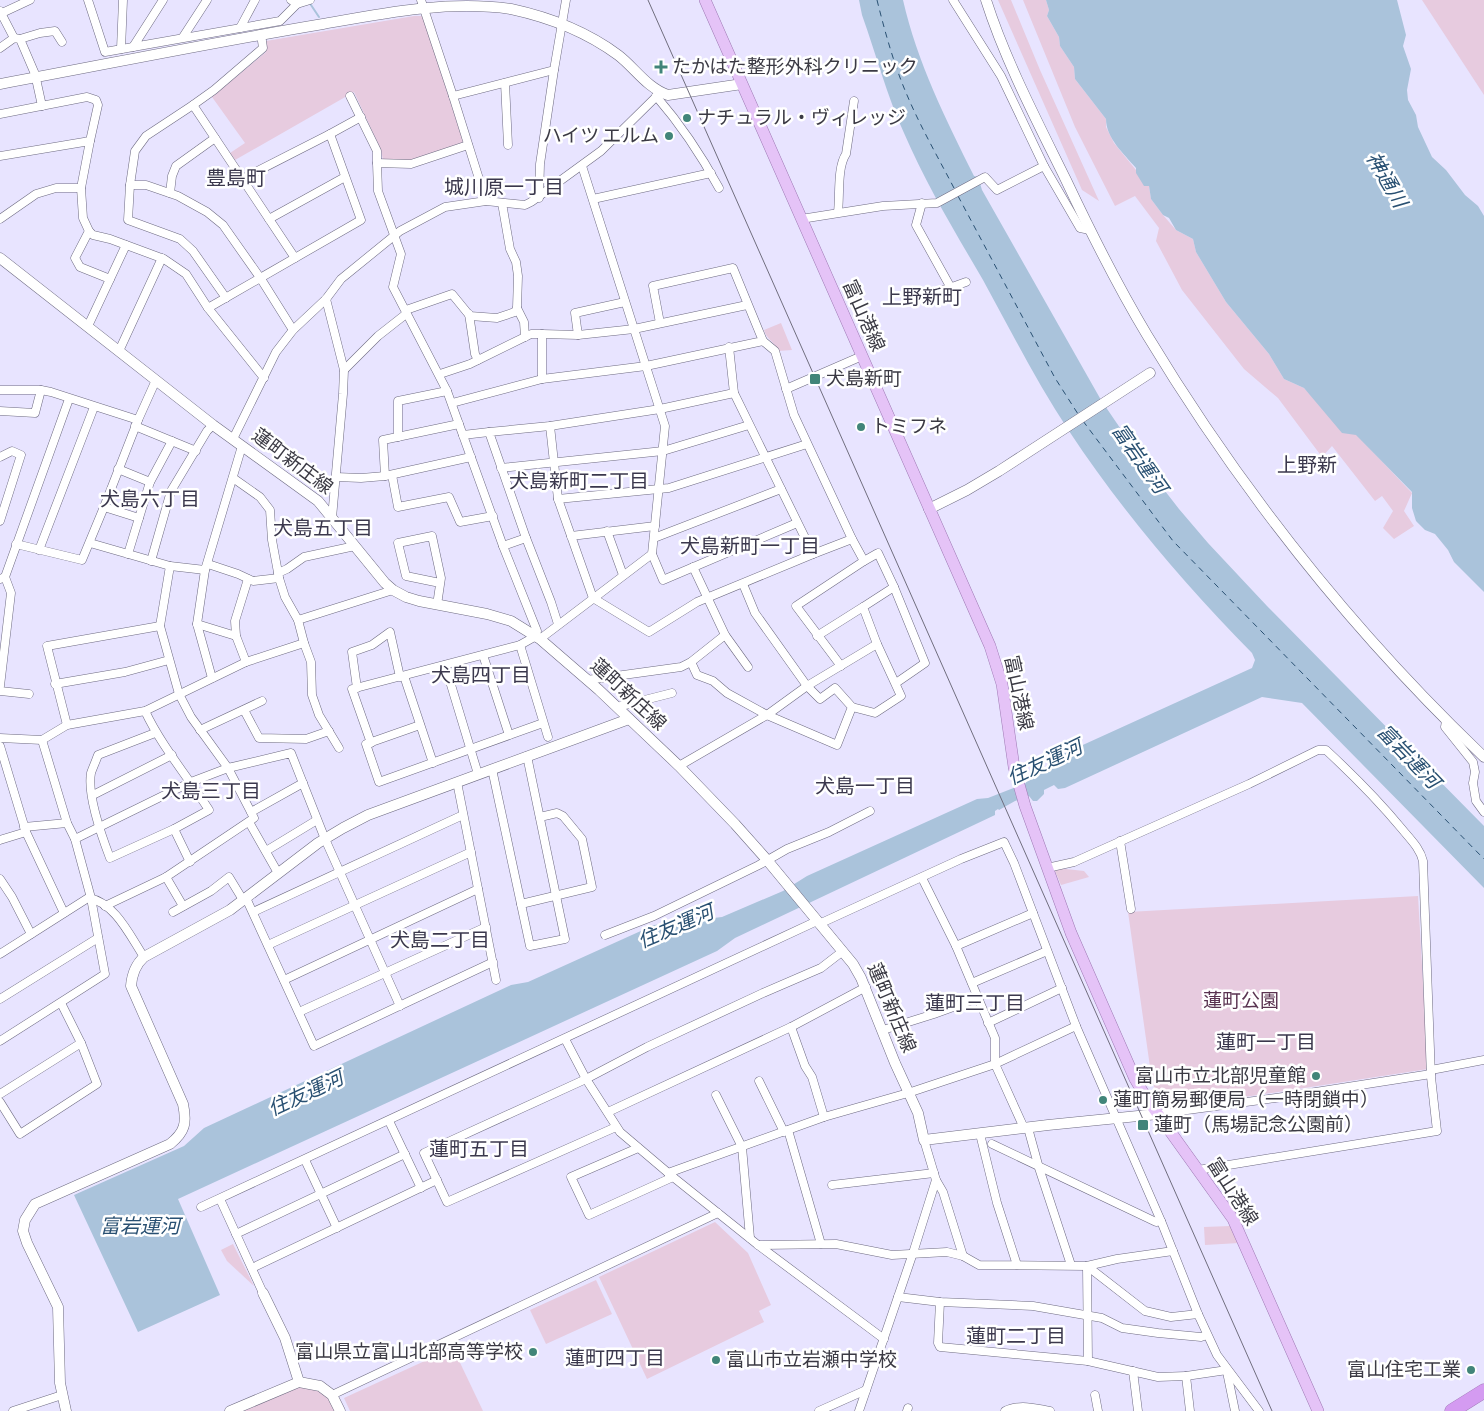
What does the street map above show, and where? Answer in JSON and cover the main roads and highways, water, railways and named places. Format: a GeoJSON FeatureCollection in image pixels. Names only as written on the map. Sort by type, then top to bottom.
{"type":"FeatureCollection","features":[{"type":"Feature","properties":{"kind":"highway"},"geometry":{"type":"LineString","coordinates":[[1452,1411],[1484,1391]]}},
{"type":"Feature","properties":{"kind":"highway"},"geometry":{"type":"LineString","coordinates":[[1466,1411],[1484,1400]]}},
{"type":"Feature","properties":{"kind":"main road","name":"富山港線"},"geometry":{"type":"LineString","coordinates":[[705,0],[996,664],[1005,698],[1012,756],[1025,806],[1072,933],[1135,1079],[1233,1219],[1318,1411]]}},
{"type":"Feature","properties":{"kind":"water","name":"富岩運河"},"geometry":{"type":"Polygon","coordinates":[[[859,0],[903,0],[924,68],[963,155],[974,176],[978,177],[982,190],[1101,400],[1148,469],[1208,543],[1267,606],[1484,826],[1484,888],[1302,703],[1262,697],[1065,788],[1058,789],[1054,785],[1044,790],[1044,794],[1037,801],[1033,801],[1029,796],[1015,801],[995,811],[995,815],[735,938],[717,951],[178,1199],[220,1295],[138,1332],[74,1195],[184,1146],[204,1128],[511,985],[528,982],[654,925],[722,917],[783,891],[807,876],[977,799],[988,798],[1026,783],[1028,776],[1047,772],[1052,768],[1052,759],[1252,668],[1255,660],[1252,653],[1155,546],[1089,461],[1024,357],[983,280],[941,208],[913,152],[887,90],[862,15],[859,0]]]}},
{"type":"Feature","properties":{"kind":"water","name":"神通川"},"geometry":{"type":"Polygon","coordinates":[[[1046,0],[1397,0],[1406,35],[1403,46],[1411,69],[1407,90],[1408,100],[1416,115],[1418,127],[1432,157],[1446,170],[1465,195],[1478,206],[1484,216],[1484,592],[1454,562],[1448,550],[1435,534],[1425,530],[1416,521],[1412,508],[1412,492],[1356,435],[1342,433],[1304,388],[1284,379],[1269,354],[1226,302],[1196,252],[1193,239],[1176,230],[1169,218],[1163,215],[1151,199],[1149,186],[1144,186],[1136,173],[1136,168],[1112,139],[1106,119],[1075,79],[1074,67],[1060,46],[1059,37],[1047,16],[1049,10],[1046,0]]]}},
{"type":"Feature","properties":{"kind":"waterway"},"geometry":{"type":"LineString","coordinates":[[309,2],[319,17]]}},
{"type":"Feature","properties":{"kind":"tram line"},"geometry":{"type":"LineString","coordinates":[[648,0],[1272,1411]]}},
{"type":"Feature","properties":{"kind":"place","name":"たかはた整形外科クリニック"},"geometry":{"type":"Point","coordinates":[661,67]}},
{"type":"Feature","properties":{"kind":"place","name":"ナチュラル・ヴィレッジ"},"geometry":{"type":"Point","coordinates":[687,118]}},
{"type":"Feature","properties":{"kind":"place","name":"ハイツ エルム"},"geometry":{"type":"Point","coordinates":[669,136]}},
{"type":"Feature","properties":{"kind":"place","name":"犬島新町"},"geometry":{"type":"Point","coordinates":[815,379]}},
{"type":"Feature","properties":{"kind":"place","name":"トミフネ"},"geometry":{"type":"Point","coordinates":[861,427]}},
{"type":"Feature","properties":{"kind":"place","name":"富山市立北部児童館"},"geometry":{"type":"Point","coordinates":[1316,1076]}},
{"type":"Feature","properties":{"kind":"place","name":"蓮町簡易郵便局（一時閉鎖中）"},"geometry":{"type":"Point","coordinates":[1103,1100]}},
{"type":"Feature","properties":{"kind":"place","name":"蓮町（馬場記念公園前）"},"geometry":{"type":"Point","coordinates":[1143,1125]}},
{"type":"Feature","properties":{"kind":"place","name":"富山県立富山北部高等学校"},"geometry":{"type":"Point","coordinates":[533,1352]}},
{"type":"Feature","properties":{"kind":"place","name":"富山市立岩瀬中学校"},"geometry":{"type":"Point","coordinates":[716,1360]}},
{"type":"Feature","properties":{"kind":"place","name":"富山住宅工業"},"geometry":{"type":"Point","coordinates":[1471,1370]}},
{"type":"Feature","properties":{"kind":"district","name":"豊島町"},"geometry":{"type":"Point","coordinates":[236,179]}},
{"type":"Feature","properties":{"kind":"district","name":"城川原一丁目"},"geometry":{"type":"Point","coordinates":[504,188]}},
{"type":"Feature","properties":{"kind":"district","name":"上野新町"},"geometry":{"type":"Point","coordinates":[922,298]}},
{"type":"Feature","properties":{"kind":"district","name":"上野新"},"geometry":{"type":"Point","coordinates":[1307,466]}},
{"type":"Feature","properties":{"kind":"district","name":"犬島新町二丁目"},"geometry":{"type":"Point","coordinates":[579,482]}},
{"type":"Feature","properties":{"kind":"district","name":"犬島六丁目"},"geometry":{"type":"Point","coordinates":[150,500]}},
{"type":"Feature","properties":{"kind":"district","name":"犬島五丁目"},"geometry":{"type":"Point","coordinates":[323,529]}},
{"type":"Feature","properties":{"kind":"district","name":"犬島新町一丁目"},"geometry":{"type":"Point","coordinates":[750,547]}},
{"type":"Feature","properties":{"kind":"district","name":"犬島四丁目"},"geometry":{"type":"Point","coordinates":[481,676]}},
{"type":"Feature","properties":{"kind":"district","name":"犬島一丁目"},"geometry":{"type":"Point","coordinates":[865,787]}},
{"type":"Feature","properties":{"kind":"district","name":"犬島三丁目"},"geometry":{"type":"Point","coordinates":[211,792]}},
{"type":"Feature","properties":{"kind":"district","name":"犬島二丁目"},"geometry":{"type":"Point","coordinates":[440,941]}},
{"type":"Feature","properties":{"kind":"district","name":"蓮町三丁目"},"geometry":{"type":"Point","coordinates":[975,1004]}},
{"type":"Feature","properties":{"kind":"district","name":"蓮町一丁目"},"geometry":{"type":"Point","coordinates":[1266,1043]}},
{"type":"Feature","properties":{"kind":"district","name":"蓮町五丁目"},"geometry":{"type":"Point","coordinates":[479,1150]}},
{"type":"Feature","properties":{"kind":"district","name":"蓮町二丁目"},"geometry":{"type":"Point","coordinates":[1016,1337]}},
{"type":"Feature","properties":{"kind":"district","name":"蓮町四丁目"},"geometry":{"type":"Point","coordinates":[615,1359]}},
{"type":"Feature","properties":{"kind":"water label","name":"住友運河"},"geometry":{"type":"Point","coordinates":[1045,763]}},
{"type":"Feature","properties":{"kind":"water label","name":"住友運河"},"geometry":{"type":"Point","coordinates":[676,927]}},
{"type":"Feature","properties":{"kind":"water label","name":"住友運河"},"geometry":{"type":"Point","coordinates":[306,1094]}},
{"type":"Feature","properties":{"kind":"park label","name":"蓮町公園"},"geometry":{"type":"Point","coordinates":[1241,1001]}}]}
